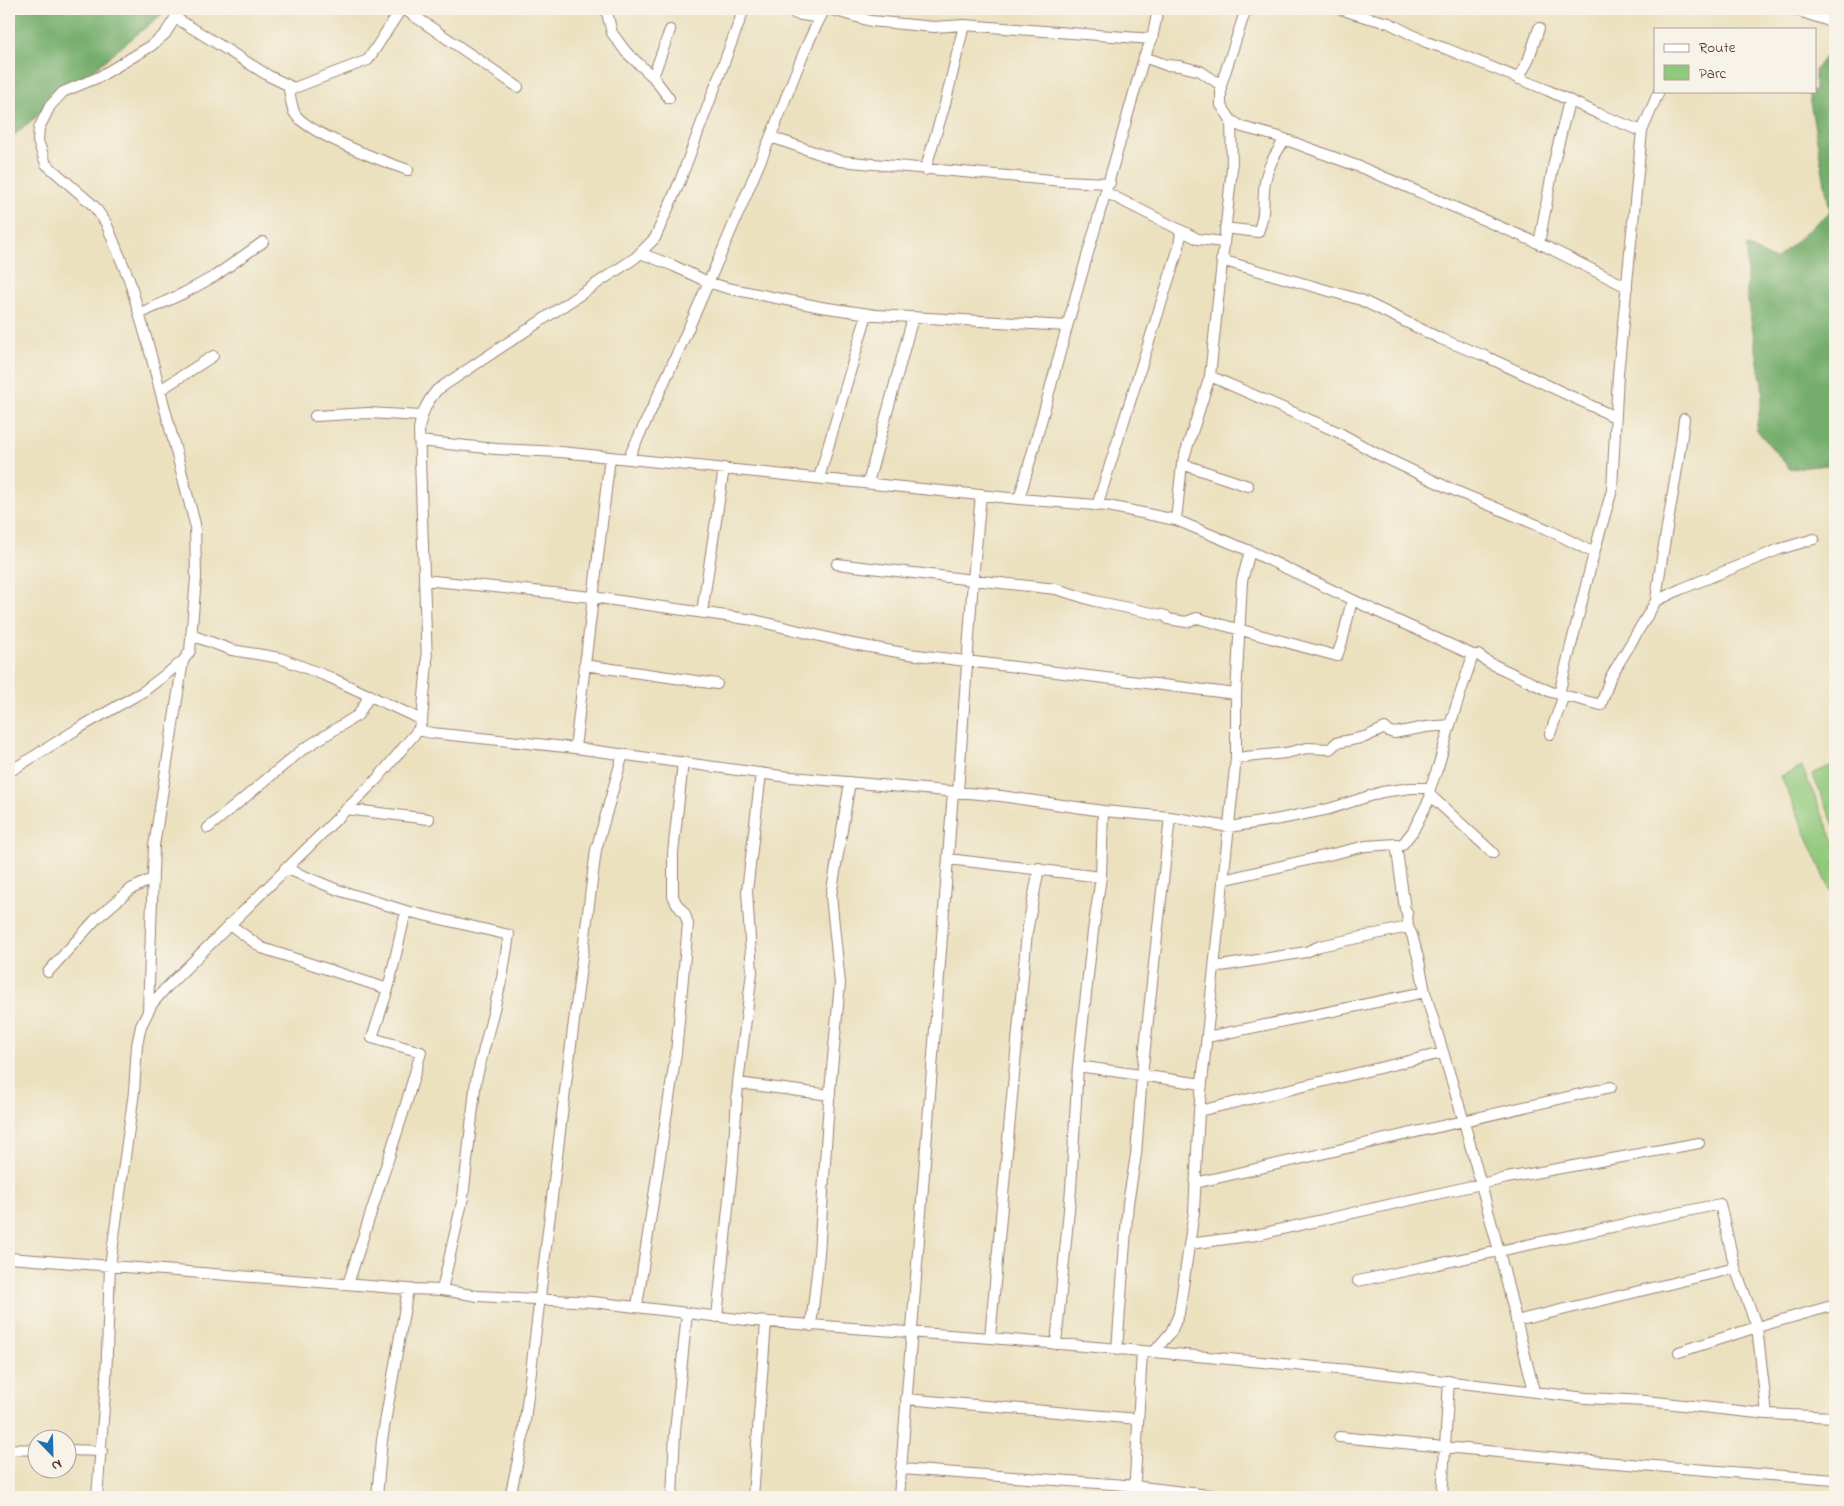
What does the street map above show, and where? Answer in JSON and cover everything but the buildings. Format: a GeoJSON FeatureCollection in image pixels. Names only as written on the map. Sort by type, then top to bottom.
{"type":"FeatureCollection","features":[{"type":"Feature","properties":{"kind":"street"},"geometry":{"type":"LineString","coordinates":[[148,1012],[154,846],[184,661],[190,651],[196,578],[195,524],[126,271],[106,223],[94,206],[46,164],[38,141],[40,128],[50,106],[63,92],[98,77],[143,51],[165,34],[178,13],[269,76],[294,88],[368,60],[402,9],[518,87]]}},
{"type":"Feature","properties":{"kind":"street"},"geometry":{"type":"LineString","coordinates":[[606,9],[612,33],[626,52],[653,76],[669,98]]}},
{"type":"Feature","properties":{"kind":"street"},"geometry":{"type":"LineString","coordinates":[[97,1497],[102,1451],[110,1266],[133,1101],[141,1026],[148,1012],[164,990],[285,868],[378,778],[418,730],[422,720],[427,663],[419,441],[421,416],[426,402],[437,390],[613,273],[640,253],[655,238],[680,181],[744,9]]}},
{"type":"Feature","properties":{"kind":"street"},"geometry":{"type":"LineString","coordinates":[[786,9],[796,14],[822,13]]}},
{"type":"Feature","properties":{"kind":"street"},"geometry":{"type":"LineString","coordinates":[[829,9],[871,21],[934,27],[964,25],[1152,39]]}},
{"type":"Feature","properties":{"kind":"street"},"geometry":{"type":"LineString","coordinates":[[1019,499],[1144,58],[1152,39],[1158,9]]}},
{"type":"Feature","properties":{"kind":"street"},"geometry":{"type":"LineString","coordinates":[[1246,9],[1221,85],[1220,105],[1231,120],[1242,127],[1285,139],[1365,168],[1539,244],[1627,287]]}},
{"type":"Feature","properties":{"kind":"street"},"geometry":{"type":"LineString","coordinates":[[1340,9],[1389,23],[1426,42],[1447,49],[1642,131]]}},
{"type":"Feature","properties":{"kind":"street"},"geometry":{"type":"LineString","coordinates":[[1794,9],[1835,23]]}},
{"type":"Feature","properties":{"kind":"street"},"geometry":{"type":"LineString","coordinates":[[628,459],[661,392],[770,137],[813,30],[822,13]]}},
{"type":"Feature","properties":{"kind":"street"},"geometry":{"type":"LineString","coordinates":[[925,170],[945,104],[964,25]]}},
{"type":"Feature","properties":{"kind":"street"},"geometry":{"type":"LineString","coordinates":[[1518,79],[1528,61],[1539,28]]}},
{"type":"Feature","properties":{"kind":"street"},"geometry":{"type":"LineString","coordinates":[[653,76],[670,30]]}},
{"type":"Feature","properties":{"kind":"street"},"geometry":{"type":"LineString","coordinates":[[1144,58],[1166,65],[1200,71],[1221,85]]}},
{"type":"Feature","properties":{"kind":"street"},"geometry":{"type":"LineString","coordinates":[[288,85],[294,113],[311,128],[377,159],[408,170]]}},
{"type":"Feature","properties":{"kind":"street"},"geometry":{"type":"LineString","coordinates":[[1550,734],[1594,553],[1612,490],[1615,417],[1642,131],[1659,92]]}},
{"type":"Feature","properties":{"kind":"street"},"geometry":{"type":"LineString","coordinates":[[1539,244],[1554,162],[1569,101]]}},
{"type":"Feature","properties":{"kind":"street"},"geometry":{"type":"LineString","coordinates":[[1176,520],[1182,464],[1210,376],[1232,168],[1231,120]]}},
{"type":"Feature","properties":{"kind":"street"},"geometry":{"type":"LineString","coordinates":[[770,137],[840,161],[1062,181],[1108,188],[1198,239],[1223,242]]}},
{"type":"Feature","properties":{"kind":"street"},"geometry":{"type":"LineString","coordinates":[[1225,228],[1258,232],[1263,220],[1264,183],[1269,165],[1285,139]]}},
{"type":"Feature","properties":{"kind":"street"},"geometry":{"type":"LineString","coordinates":[[1096,506],[1179,247],[1181,231]]}},
{"type":"Feature","properties":{"kind":"street"},"geometry":{"type":"LineString","coordinates":[[139,314],[215,276],[263,242]]}},
{"type":"Feature","properties":{"kind":"street"},"geometry":{"type":"LineString","coordinates":[[640,253],[708,282],[769,298],[867,314],[1067,326]]}},
{"type":"Feature","properties":{"kind":"street"},"geometry":{"type":"LineString","coordinates":[[1221,260],[1361,300],[1441,339],[1485,356],[1615,417]]}},
{"type":"Feature","properties":{"kind":"street"},"geometry":{"type":"LineString","coordinates":[[819,478],[867,314]]}},
{"type":"Feature","properties":{"kind":"street"},"geometry":{"type":"LineString","coordinates":[[868,482],[913,317]]}},
{"type":"Feature","properties":{"kind":"street"},"geometry":{"type":"LineString","coordinates":[[160,390],[213,356]]}},
{"type":"Feature","properties":{"kind":"street"},"geometry":{"type":"LineString","coordinates":[[1210,376],[1340,433],[1377,454],[1451,490],[1549,530],[1594,553]]}},
{"type":"Feature","properties":{"kind":"street"},"geometry":{"type":"LineString","coordinates":[[315,416],[368,413],[421,416]]}},
{"type":"Feature","properties":{"kind":"street"},"geometry":{"type":"LineString","coordinates":[[419,441],[496,449],[561,452],[1019,499],[1108,506],[1176,520],[1250,550],[1352,600],[1473,655],[1478,655],[1488,662],[1551,692],[1601,705],[1610,678],[1656,601],[1661,558],[1679,466],[1684,419]]}},
{"type":"Feature","properties":{"kind":"street"},"geometry":{"type":"LineString","coordinates":[[575,748],[610,457]]}},
{"type":"Feature","properties":{"kind":"street"},"geometry":{"type":"LineString","coordinates":[[1182,464],[1248,486]]}},
{"type":"Feature","properties":{"kind":"street"},"geometry":{"type":"LineString","coordinates":[[702,612],[724,468]]}},
{"type":"Feature","properties":{"kind":"street"},"geometry":{"type":"LineString","coordinates":[[899,1497],[911,1332],[926,1168],[948,859],[956,792],[981,494]]}},
{"type":"Feature","properties":{"kind":"street"},"geometry":{"type":"LineString","coordinates":[[1656,601],[1680,589],[1780,549],[1814,539]]}},
{"type":"Feature","properties":{"kind":"street"},"geometry":{"type":"LineString","coordinates":[[1154,1352],[1172,1332],[1179,1314],[1189,1244],[1199,1111],[1215,967],[1217,924],[1236,758],[1236,694],[1242,581],[1250,550]]}},
{"type":"Feature","properties":{"kind":"street"},"geometry":{"type":"LineString","coordinates":[[836,564],[1056,590],[1095,601],[1166,616],[1168,619],[1186,622],[1197,618],[1337,656],[1352,600]]}},
{"type":"Feature","properties":{"kind":"street"},"geometry":{"type":"LineString","coordinates":[[424,580],[592,597],[702,612],[754,620],[853,644],[967,661],[1236,694]]}},
{"type":"Feature","properties":{"kind":"street"},"geometry":{"type":"LineString","coordinates":[[191,635],[232,650],[280,658],[370,695],[422,720]]}},
{"type":"Feature","properties":{"kind":"street"},"geometry":{"type":"LineString","coordinates":[[1223,880],[1366,846],[1402,845],[1413,831],[1430,792],[1473,655]]}},
{"type":"Feature","properties":{"kind":"street"},"geometry":{"type":"LineString","coordinates":[[9,772],[79,728],[144,691],[184,661]]}},
{"type":"Feature","properties":{"kind":"street"},"geometry":{"type":"LineString","coordinates":[[584,665],[717,684]]}},
{"type":"Feature","properties":{"kind":"street"},"geometry":{"type":"LineString","coordinates":[[208,828],[302,750],[358,716],[370,695]]}},
{"type":"Feature","properties":{"kind":"street"},"geometry":{"type":"LineString","coordinates":[[1236,758],[1286,753],[1307,748],[1330,749],[1336,743],[1365,737],[1386,728],[1394,733],[1450,725]]}},
{"type":"Feature","properties":{"kind":"street"},"geometry":{"type":"LineString","coordinates":[[418,730],[623,754],[760,773],[1000,796],[1103,811],[1170,817],[1229,827],[1329,809],[1382,792],[1411,788],[1430,792],[1493,853]]}},
{"type":"Feature","properties":{"kind":"street"},"geometry":{"type":"LineString","coordinates":[[510,1497],[524,1438],[563,1107],[596,850],[623,754]]}},
{"type":"Feature","properties":{"kind":"street"},"geometry":{"type":"LineString","coordinates":[[637,1306],[676,1053],[688,924],[685,914],[672,896],[673,853],[683,762]]}},
{"type":"Feature","properties":{"kind":"street"},"geometry":{"type":"LineString","coordinates":[[717,1316],[733,1159],[738,1082],[752,972],[748,891],[760,773]]}},
{"type":"Feature","properties":{"kind":"street"},"geometry":{"type":"LineString","coordinates":[[811,1326],[819,1254],[840,983],[831,896],[850,782]]}},
{"type":"Feature","properties":{"kind":"street"},"geometry":{"type":"LineString","coordinates":[[346,809],[428,819]]}},
{"type":"Feature","properties":{"kind":"street"},"geometry":{"type":"LineString","coordinates":[[1056,1344],[1070,1189],[1078,1066],[1101,877],[1103,811]]}},
{"type":"Feature","properties":{"kind":"street"},"geometry":{"type":"LineString","coordinates":[[1117,1350],[1128,1203],[1136,1155],[1142,1075],[1170,817]]}},
{"type":"Feature","properties":{"kind":"street"},"geometry":{"type":"LineString","coordinates":[[1396,844],[1405,909],[1408,912],[1408,927],[1420,961],[1424,992],[1438,1031],[1442,1053],[1464,1122],[1499,1251],[1534,1392]]}},
{"type":"Feature","properties":{"kind":"street"},"geometry":{"type":"LineString","coordinates":[[948,859],[1039,868],[1101,877]]}},
{"type":"Feature","properties":{"kind":"street"},"geometry":{"type":"LineString","coordinates":[[285,868],[338,890],[406,911],[509,934],[502,978],[476,1080],[463,1198],[442,1290]]}},
{"type":"Feature","properties":{"kind":"street"},"geometry":{"type":"LineString","coordinates":[[990,1338],[1027,932],[1039,868]]}},
{"type":"Feature","properties":{"kind":"street"},"geometry":{"type":"LineString","coordinates":[[48,972],[96,919],[131,889],[152,879]]}},
{"type":"Feature","properties":{"kind":"street"},"geometry":{"type":"LineString","coordinates":[[348,1284],[421,1052],[372,1038],[388,989],[406,911]]}},
{"type":"Feature","properties":{"kind":"street"},"geometry":{"type":"LineString","coordinates":[[229,924],[262,948],[388,989]]}},
{"type":"Feature","properties":{"kind":"street"},"geometry":{"type":"LineString","coordinates":[[1215,967],[1306,952],[1320,946],[1408,927]]}},
{"type":"Feature","properties":{"kind":"street"},"geometry":{"type":"LineString","coordinates":[[1207,1038],[1424,992]]}},
{"type":"Feature","properties":{"kind":"street"},"geometry":{"type":"LineString","coordinates":[[1199,1111],[1442,1053]]}},
{"type":"Feature","properties":{"kind":"street"},"geometry":{"type":"LineString","coordinates":[[1078,1066],[1202,1084]]}},
{"type":"Feature","properties":{"kind":"street"},"geometry":{"type":"LineString","coordinates":[[738,1082],[830,1095]]}},
{"type":"Feature","properties":{"kind":"street"},"geometry":{"type":"LineString","coordinates":[[1195,1183],[1611,1087]]}},
{"type":"Feature","properties":{"kind":"street"},"geometry":{"type":"LineString","coordinates":[[1189,1244],[1256,1235],[1506,1178],[1699,1144]]}},
{"type":"Feature","properties":{"kind":"street"},"geometry":{"type":"LineString","coordinates":[[1358,1281],[1720,1204],[1735,1268],[1756,1327],[1767,1414]]}},
{"type":"Feature","properties":{"kind":"street"},"geometry":{"type":"LineString","coordinates":[[9,1258],[408,1289],[442,1290],[478,1296],[637,1306],[766,1322],[990,1338],[1360,1371],[1586,1398],[1646,1401],[1767,1414],[1835,1417]]}},
{"type":"Feature","properties":{"kind":"street"},"geometry":{"type":"LineString","coordinates":[[1516,1322],[1735,1268]]}},
{"type":"Feature","properties":{"kind":"street"},"geometry":{"type":"LineString","coordinates":[[377,1497],[384,1432],[408,1289]]}},
{"type":"Feature","properties":{"kind":"street"},"geometry":{"type":"LineString","coordinates":[[1679,1352],[1756,1327],[1835,1305]]}},
{"type":"Feature","properties":{"kind":"street"},"geometry":{"type":"LineString","coordinates":[[672,1497],[675,1431],[687,1313]]}},
{"type":"Feature","properties":{"kind":"street"},"geometry":{"type":"LineString","coordinates":[[753,1497],[766,1322]]}},
{"type":"Feature","properties":{"kind":"street"},"geometry":{"type":"LineString","coordinates":[[1134,1492],[1142,1351]]}},
{"type":"Feature","properties":{"kind":"street"},"geometry":{"type":"LineString","coordinates":[[1442,1497],[1449,1381]]}},
{"type":"Feature","properties":{"kind":"street"},"geometry":{"type":"LineString","coordinates":[[906,1399],[1138,1419]]}},
{"type":"Feature","properties":{"kind":"street"},"geometry":{"type":"LineString","coordinates":[[1339,1437],[1602,1462],[1835,1480]]}},
{"type":"Feature","properties":{"kind":"street"},"geometry":{"type":"LineString","coordinates":[[9,1449],[28,1450]]}},
{"type":"Feature","properties":{"kind":"street"},"geometry":{"type":"LineString","coordinates":[[78,1450],[102,1451]]}},
{"type":"Feature","properties":{"kind":"street"},"geometry":{"type":"LineString","coordinates":[[901,1469],[1134,1492],[1225,1497]]}},
{"type":"Feature","properties":{"kind":"green space"},"geometry":{"type":"Polygon","coordinates":[[[9,9],[168,9],[9,139],[9,9]]]}},
{"type":"Feature","properties":{"kind":"green space"},"geometry":{"type":"Polygon","coordinates":[[[1835,44],[1835,464],[1790,469],[1756,429],[1763,391],[1747,296],[1747,246],[1775,260],[1830,211],[1808,92],[1816,92],[1816,69],[1835,44]]]}},
{"type":"Feature","properties":{"kind":"green space"},"geometry":{"type":"Polygon","coordinates":[[[1835,764],[1835,827],[1812,774],[1835,764]]]}},
{"type":"Feature","properties":{"kind":"green space"},"geometry":{"type":"Polygon","coordinates":[[[1802,767],[1835,844],[1835,901],[1781,776],[1802,767]]]}}]}
